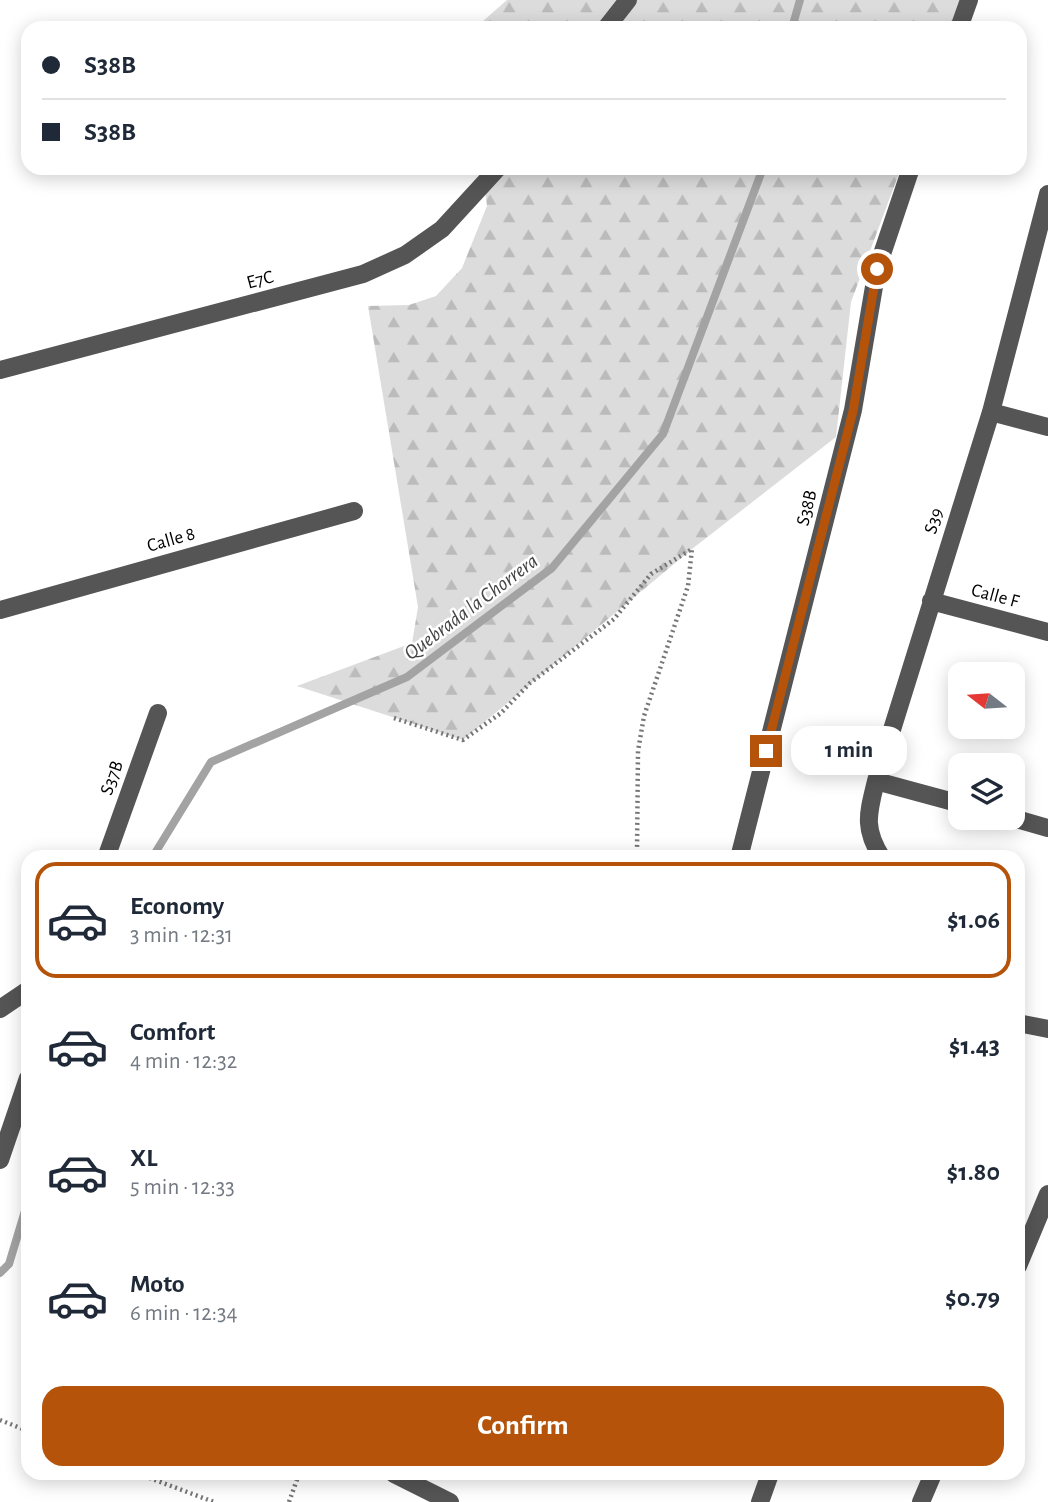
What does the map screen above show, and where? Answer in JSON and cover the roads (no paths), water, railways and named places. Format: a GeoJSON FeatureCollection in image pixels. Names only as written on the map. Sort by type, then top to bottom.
{"type":"FeatureCollection","features":[{"type":"Feature","properties":{"kind":"street"},"geometry":{"type":"LineString","coordinates":[[612,21],[628,0]]}},
{"type":"Feature","properties":{"kind":"street"},"geometry":{"type":"LineString","coordinates":[[961,21],[968,0]]}},
{"type":"Feature","properties":{"kind":"street","name":"E7C"},"geometry":{"type":"LineString","coordinates":[[0,370],[363,274],[405,255],[442,229],[492,175]]}},
{"type":"Feature","properties":{"kind":"street","name":"S38B"},"geometry":{"type":"LineString","coordinates":[[742,850],[853,411],[877,269],[909,175]]}},
{"type":"Feature","properties":{"kind":"street","name":"S39"},"geometry":{"type":"LineString","coordinates":[[877,850],[872,842],[868,817],[876,781],[991,412],[1045,223],[1048,194]]}},
{"type":"Feature","properties":{"kind":"street"},"geometry":{"type":"LineString","coordinates":[[991,412],[1048,427]]}},
{"type":"Feature","properties":{"kind":"street","name":"Calle 8"},"geometry":{"type":"LineString","coordinates":[[0,610],[354,512]]}},
{"type":"Feature","properties":{"kind":"street","name":"Calle F"},"geometry":{"type":"LineString","coordinates":[[931,601],[1048,632]]}},
{"type":"Feature","properties":{"kind":"street","name":"S37B"},"geometry":{"type":"LineString","coordinates":[[109,850],[158,713]]}},
{"type":"Feature","properties":{"kind":"street"},"geometry":{"type":"LineString","coordinates":[[876,781],[948,800]]}},
{"type":"Feature","properties":{"kind":"street"},"geometry":{"type":"LineString","coordinates":[[1025,822],[1048,828]]}},
{"type":"Feature","properties":{"kind":"street"},"geometry":{"type":"LineString","coordinates":[[0,1009],[21,995]]}},
{"type":"Feature","properties":{"kind":"street"},"geometry":{"type":"LineString","coordinates":[[1025,1024],[1048,1029]]}},
{"type":"Feature","properties":{"kind":"street"},"geometry":{"type":"LineString","coordinates":[[0,1160],[21,1098]]}},
{"type":"Feature","properties":{"kind":"street"},"geometry":{"type":"LineString","coordinates":[[1025,1249],[1048,1194]]}},
{"type":"Feature","properties":{"kind":"street"},"geometry":{"type":"LineString","coordinates":[[406,1480],[450,1502]]}},
{"type":"Feature","properties":{"kind":"street"},"geometry":{"type":"LineString","coordinates":[[760,1502],[768,1480]]}},
{"type":"Feature","properties":{"kind":"street"},"geometry":{"type":"LineString","coordinates":[[921,1502],[930,1480]]}},
{"type":"Feature","properties":{"kind":"waterway","name":"Quebrada la Chorrera"},"geometry":{"type":"LineString","coordinates":[[794,21],[800,0]]}},
{"type":"Feature","properties":{"kind":"waterway","name":"Quebrada la Chorrera"},"geometry":{"type":"LineString","coordinates":[[157,850],[211,762],[407,677],[552,568],[663,434],[760,175]]}},
{"type":"Feature","properties":{"kind":"waterway","name":"Quebrada la Chorrera"},"geometry":{"type":"LineString","coordinates":[[0,1273],[9,1264],[21,1224]]}}]}
